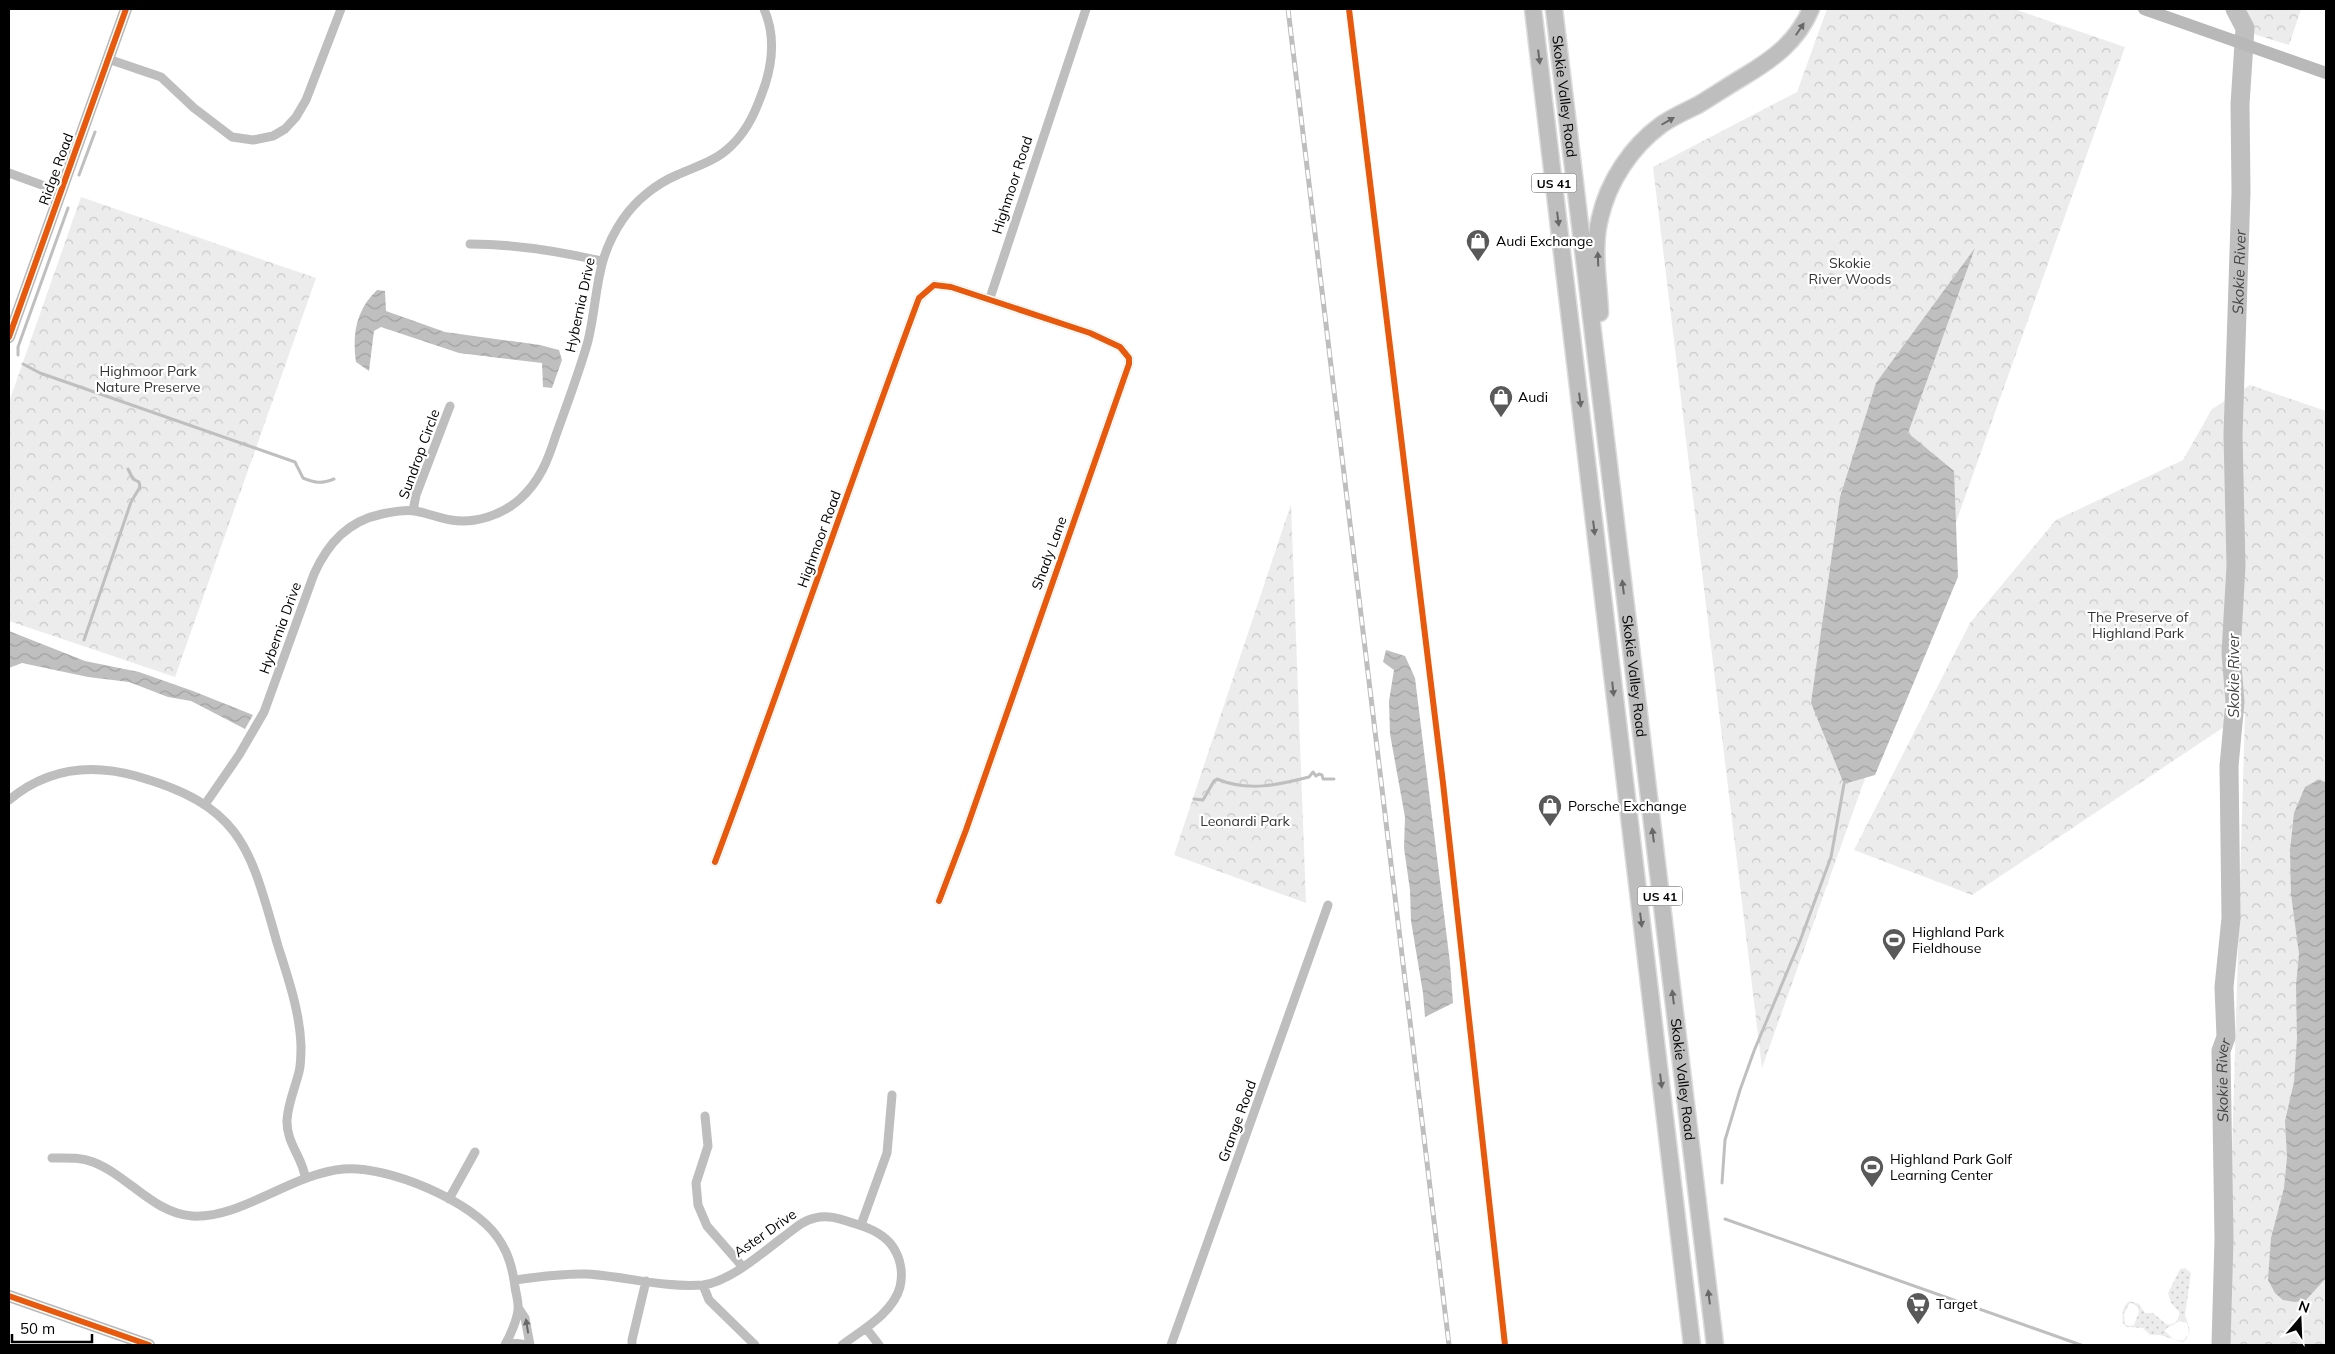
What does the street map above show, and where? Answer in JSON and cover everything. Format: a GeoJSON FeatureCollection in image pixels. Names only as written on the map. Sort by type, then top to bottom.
{"type":"FeatureCollection","features":[{"type":"Feature","properties":{"kind":"highway","name":"Skokie Valley Road"},"geometry":{"type":"LineString","coordinates":[[1533,9],[1692,1345]]}},
{"type":"Feature","properties":{"kind":"highway","name":"Skokie Valley Road"},"geometry":{"type":"LineString","coordinates":[[1554,9],[1715,1345]]}},
{"type":"Feature","properties":{"kind":"highway"},"geometry":{"type":"LineString","coordinates":[[1606,448],[1598,238],[1600,218],[1615,179],[1628,158],[1645,138],[1662,124],[1771,60],[1788,46],[1811,9]]}},
{"type":"Feature","properties":{"kind":"street","name":"Ridge Road"},"geometry":{"type":"LineString","coordinates":[[9,337],[126,9]]}},
{"type":"Feature","properties":{"kind":"street"},"geometry":{"type":"LineString","coordinates":[[108,59],[161,77],[194,108],[232,137],[253,140],[273,136],[285,129],[296,117],[306,100],[341,9]]}},
{"type":"Feature","properties":{"kind":"street","name":"Hybernia Drive"},"geometry":{"type":"LineString","coordinates":[[206,803],[251,736],[260,719],[284,661],[314,574],[330,545],[339,535],[357,522],[370,516],[397,511],[413,511],[452,520],[466,521],[496,514],[519,500],[533,486],[544,468],[586,347],[601,261],[624,218],[652,189],[675,176],[713,160],[731,147],[745,130],[755,113],[769,73],[772,54],[771,34],[764,9]]}},
{"type":"Feature","properties":{"kind":"street","name":"Highmoor Road"},"geometry":{"type":"LineString","coordinates":[[715,862],[919,298],[934,285],[951,286],[990,298],[1086,9]]}},
{"type":"Feature","properties":{"kind":"street"},"geometry":{"type":"LineString","coordinates":[[2144,9],[2326,73]]}},
{"type":"Feature","properties":{"kind":"street"},"geometry":{"type":"LineString","coordinates":[[9,173],[61,192]]}},
{"type":"Feature","properties":{"kind":"street"},"geometry":{"type":"LineString","coordinates":[[470,244],[524,246],[601,261]]}},
{"type":"Feature","properties":{"kind":"street","name":"Shady Lane"},"geometry":{"type":"LineString","coordinates":[[939,901],[966,830],[1129,364],[1128,358],[1120,347],[1090,333],[990,298]]}},
{"type":"Feature","properties":{"kind":"street","name":"Sundrop Circle"},"geometry":{"type":"LineString","coordinates":[[413,511],[416,495],[450,406]]}},
{"type":"Feature","properties":{"kind":"street"},"geometry":{"type":"LineString","coordinates":[[9,800],[28,786],[50,775],[65,771],[90,769],[119,771],[166,784],[206,803],[231,827],[243,843],[258,874],[296,1008],[300,1034],[300,1068],[287,1119],[288,1130],[305,1177]]}},
{"type":"Feature","properties":{"kind":"street","name":"Grange Road"},"geometry":{"type":"LineString","coordinates":[[1171,1345],[1328,905]]}},
{"type":"Feature","properties":{"kind":"street"},"geometry":{"type":"LineString","coordinates":[[861,1225],[887,1153],[892,1095]]}},
{"type":"Feature","properties":{"kind":"street"},"geometry":{"type":"LineString","coordinates":[[705,1116],[708,1146],[696,1183],[698,1205],[708,1226],[742,1266]]}},
{"type":"Feature","properties":{"kind":"street"},"geometry":{"type":"LineString","coordinates":[[449,1199],[475,1152]]}},
{"type":"Feature","properties":{"kind":"street"},"geometry":{"type":"LineString","coordinates":[[52,1158],[94,1162],[114,1173],[165,1208],[190,1216],[213,1215],[237,1207],[305,1177],[344,1169],[370,1170],[396,1176],[468,1209],[487,1224],[498,1238],[509,1260],[519,1309],[526,1318],[528,1345],[506,1344],[519,1309]]}},
{"type":"Feature","properties":{"kind":"street","name":"Aster Drive"},"geometry":{"type":"LineString","coordinates":[[514,1280],[585,1274],[673,1285],[703,1285],[728,1276],[805,1222],[816,1217],[832,1217],[861,1225],[888,1241],[898,1258],[901,1278],[900,1289],[893,1302],[866,1328],[842,1345]]}},
{"type":"Feature","properties":{"kind":"street"},"geometry":{"type":"LineString","coordinates":[[632,1345],[646,1281]]}},
{"type":"Feature","properties":{"kind":"street"},"geometry":{"type":"LineString","coordinates":[[703,1285],[709,1300],[755,1345]]}},
{"type":"Feature","properties":{"kind":"street"},"geometry":{"type":"LineString","coordinates":[[9,1296],[149,1345]]}},
{"type":"Feature","properties":{"kind":"street"},"geometry":{"type":"LineString","coordinates":[[866,1328],[879,1345]]}},
{"type":"Feature","properties":{"kind":"green space","name":"Skokie River Woods"},"geometry":{"type":"Polygon","coordinates":[[[1827,9],[2014,9],[2125,47],[1762,1068],[1653,167],[1797,92],[1827,9]]]}},
{"type":"Feature","properties":{"kind":"green space"},"geometry":{"type":"Polygon","coordinates":[[[2226,9],[2301,9],[2289,45],[2235,28],[2226,9]]]}},
{"type":"Feature","properties":{"kind":"green space","name":"Highmoor Park Nature Preserve"},"geometry":{"type":"Polygon","coordinates":[[[81,197],[316,278],[175,677],[9,621],[9,402],[81,197]]]}},
{"type":"Feature","properties":{"kind":"green space","name":"The Preserve of Highland Park"},"geometry":{"type":"Polygon","coordinates":[[[2250,385],[2326,411],[2326,1345],[2229,1345],[2232,1154],[2245,713],[1972,895],[1854,850],[1970,623],[2056,520],[2183,460],[2212,409],[2250,385]]]}},
{"type":"Feature","properties":{"kind":"green space","name":"Leonardi Park"},"geometry":{"type":"Polygon","coordinates":[[[1291,504],[1306,903],[1174,855],[1291,504]]]}},
{"type":"Feature","properties":{"kind":"green space"},"geometry":{"type":"Polygon","coordinates":[[[2185,1268],[2191,1273],[2185,1315],[2190,1330],[2186,1340],[2182,1342],[2160,1335],[2150,1335],[2143,1328],[2127,1327],[2123,1324],[2124,1308],[2130,1301],[2139,1304],[2145,1313],[2153,1313],[2166,1324],[2176,1322],[2179,1318],[2179,1312],[2171,1303],[2168,1293],[2180,1269],[2185,1268]],[[2132,1303],[2129,1304],[2124,1314],[2125,1324],[2129,1326],[2134,1325],[2139,1312],[2138,1307],[2132,1303]],[[2180,1321],[2165,1331],[2173,1339],[2182,1341],[2187,1336],[2188,1329],[2187,1323],[2180,1321]]]}},
{"type":"Feature","properties":{"kind":"water"},"geometry":{"type":"Polygon","coordinates":[[[1975,248],[1908,433],[1954,471],[1958,577],[1875,775],[1844,784],[1811,703],[1840,497],[1876,383],[1975,248]]]}},
{"type":"Feature","properties":{"kind":"water"},"geometry":{"type":"Polygon","coordinates":[[[377,290],[385,291],[386,311],[445,332],[540,345],[559,350],[562,360],[552,388],[543,387],[542,363],[459,353],[381,327],[374,331],[369,371],[356,362],[355,332],[364,306],[377,290]]]}},
{"type":"Feature","properties":{"kind":"water"},"geometry":{"type":"Polygon","coordinates":[[[9,631],[85,661],[139,672],[253,715],[245,729],[191,701],[168,697],[129,682],[88,677],[22,663],[9,668],[9,631]]]}},
{"type":"Feature","properties":{"kind":"water"},"geometry":{"type":"Polygon","coordinates":[[[1386,650],[1405,656],[1415,678],[1450,963],[1453,1003],[1425,1017],[1411,921],[1410,890],[1404,848],[1405,817],[1390,734],[1389,701],[1394,670],[1383,662],[1386,650]]]}},
{"type":"Feature","properties":{"kind":"water"},"geometry":{"type":"Polygon","coordinates":[[[2318,780],[2326,782],[2326,1278],[2306,1300],[2295,1302],[2283,1300],[2275,1293],[2268,1280],[2271,1238],[2284,1188],[2287,1157],[2285,1121],[2294,1082],[2297,1038],[2296,985],[2299,954],[2291,894],[2290,850],[2294,813],[2305,787],[2318,780]]]}},
{"type":"Feature","properties":{"kind":"waterway","name":"Skokie River"},"geometry":{"type":"LineString","coordinates":[[2221,1345],[2224,1239],[2221,1051],[2226,1037],[2224,987],[2231,918],[2229,766],[2235,702],[2231,653],[2236,566],[2233,435],[2241,192],[2240,104],[2245,28],[2235,9]]}},
{"type":"Feature","properties":{"kind":"waterway"},"geometry":{"type":"LineString","coordinates":[[79,175],[95,132]]}},
{"type":"Feature","properties":{"kind":"waterway"},"geometry":{"type":"LineString","coordinates":[[18,355],[18,347],[68,208]]}},
{"type":"Feature","properties":{"kind":"waterway"},"geometry":{"type":"LineString","coordinates":[[23,364],[40,373],[295,462],[303,478],[307,480],[325,482],[334,479]]}},
{"type":"Feature","properties":{"kind":"waterway"},"geometry":{"type":"LineString","coordinates":[[84,640],[131,502],[140,487],[139,482],[133,479],[128,469]]}},
{"type":"Feature","properties":{"kind":"waterway"},"geometry":{"type":"LineString","coordinates":[[1194,799],[1203,800],[1217,779],[1229,783],[1252,786],[1274,785],[1297,780],[1309,777],[1313,772],[1316,776],[1322,775],[1323,779],[1334,779]]}},
{"type":"Feature","properties":{"kind":"waterway"},"geometry":{"type":"LineString","coordinates":[[1722,1183],[1725,1140],[1740,1090],[1754,1051],[1800,941],[1831,857],[1844,784]]}},
{"type":"Feature","properties":{"kind":"waterway"},"geometry":{"type":"LineString","coordinates":[[1725,1219],[2081,1345]]}},
{"type":"Feature","properties":{"kind":"railway"},"geometry":{"type":"LineString","coordinates":[[1288,9],[1449,1345]]}},
{"type":"Feature","properties":{"kind":"cycle path"},"geometry":{"type":"LineString","coordinates":[[9,337],[126,9]]}},
{"type":"Feature","properties":{"kind":"cycle path"},"geometry":{"type":"LineString","coordinates":[[1349,9],[1443,783],[1505,1345]]}},
{"type":"Feature","properties":{"kind":"cycle path"},"geometry":{"type":"LineString","coordinates":[[715,862],[919,298],[934,285],[951,287],[1090,333],[1120,347],[1129,358],[1129,364],[966,830],[939,901]]}},
{"type":"Feature","properties":{"kind":"cycle path"},"geometry":{"type":"LineString","coordinates":[[9,1296],[149,1345]]}},
{"type":"Feature","properties":{"kind":"place","name":"Audi Exchange"},"geometry":{"type":"Point","coordinates":[1478,262]}},
{"type":"Feature","properties":{"kind":"place","name":"Audi"},"geometry":{"type":"Point","coordinates":[1501,418]}},
{"type":"Feature","properties":{"kind":"place","name":"Porsche Exchange"},"geometry":{"type":"Point","coordinates":[1550,827]}},
{"type":"Feature","properties":{"kind":"place","name":"Highland Park Fieldhouse"},"geometry":{"type":"Point","coordinates":[1894,961]}},
{"type":"Feature","properties":{"kind":"place","name":"Highland Park Golf Learning Center"},"geometry":{"type":"Point","coordinates":[1872,1188]}},
{"type":"Feature","properties":{"kind":"place","name":"Target"},"geometry":{"type":"Point","coordinates":[1918,1325]}}]}
